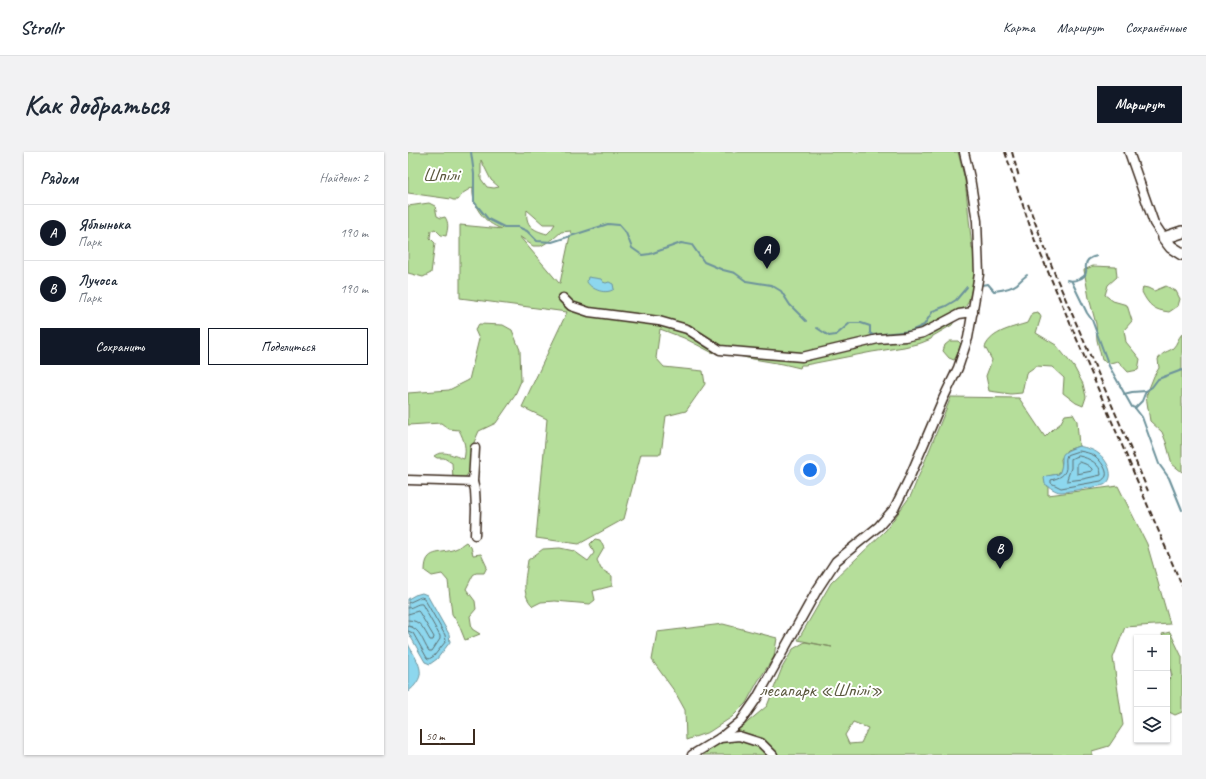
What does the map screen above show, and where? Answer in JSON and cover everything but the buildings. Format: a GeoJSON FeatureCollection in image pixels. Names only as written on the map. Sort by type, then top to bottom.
{"type":"FeatureCollection","features":[{"type":"Feature","properties":{"kind":"street"},"geometry":{"type":"LineString","coordinates":[[692,755],[720,738],[741,721],[757,698],[817,590],[836,561],[879,526],[894,509],[908,481],[958,368],[968,338],[973,312],[979,274],[977,221],[964,152]]}},
{"type":"Feature","properties":{"kind":"street"},"geometry":{"type":"LineString","coordinates":[[1129,152],[1154,223],[1171,247],[1182,254]]}},
{"type":"Feature","properties":{"kind":"street"},"geometry":{"type":"LineString","coordinates":[[1164,238],[1182,232]]}},
{"type":"Feature","properties":{"kind":"street"},"geometry":{"type":"LineString","coordinates":[[563,298],[571,306],[589,312],[659,321],[687,329],[720,350],[802,357],[878,339],[905,337],[923,333],[959,314],[973,312]]}},
{"type":"Feature","properties":{"kind":"street"},"geometry":{"type":"LineString","coordinates":[[475,448],[473,482],[476,503],[475,535]]}},
{"type":"Feature","properties":{"kind":"street"},"geometry":{"type":"LineString","coordinates":[[408,480],[473,482]]}},
{"type":"Feature","properties":{"kind":"street"},"geometry":{"type":"LineString","coordinates":[[720,738],[739,736],[761,743],[772,755]]}},
{"type":"Feature","properties":{"kind":"green space","name":"Шпілі"},"geometry":{"type":"Polygon","coordinates":[[[408,152],[958,152],[965,180],[972,248],[975,261],[974,278],[968,303],[965,308],[963,308],[952,325],[933,336],[931,339],[904,347],[801,365],[800,368],[711,352],[684,338],[660,329],[656,358],[664,367],[703,371],[705,384],[686,411],[666,416],[661,454],[641,454],[624,519],[579,544],[536,538],[547,419],[522,407],[567,312],[460,298],[460,225],[502,229],[490,223],[480,213],[474,201],[473,187],[463,193],[458,200],[408,193],[408,152]],[[481,160],[481,179],[487,187],[499,187],[491,180],[481,160]],[[527,210],[529,224],[534,229],[547,234],[555,224],[543,224],[527,210]],[[571,231],[561,232],[541,246],[533,246],[519,236],[559,283],[571,231]]]}},
{"type":"Feature","properties":{"kind":"green space"},"geometry":{"type":"Polygon","coordinates":[[[429,203],[435,206],[437,216],[441,218],[445,217],[448,228],[446,236],[441,235],[435,229],[431,231],[430,238],[435,243],[431,273],[423,277],[408,273],[408,206],[429,203]]]}},
{"type":"Feature","properties":{"kind":"green space"},"geometry":{"type":"Polygon","coordinates":[[[1093,266],[1116,267],[1117,277],[1108,285],[1105,295],[1113,301],[1127,305],[1132,321],[1124,330],[1126,342],[1140,359],[1138,370],[1128,372],[1118,361],[1110,363],[1102,360],[1084,270],[1093,266]]]}},
{"type":"Feature","properties":{"kind":"green space"},"geometry":{"type":"Polygon","coordinates":[[[1166,286],[1176,291],[1180,299],[1178,306],[1169,312],[1159,310],[1152,306],[1142,292],[1143,287],[1154,291],[1166,286]]]}},
{"type":"Feature","properties":{"kind":"green space"},"geometry":{"type":"Polygon","coordinates":[[[1038,312],[1041,317],[1036,333],[1056,345],[1074,367],[1083,384],[1086,397],[1083,406],[1076,403],[1063,393],[1064,378],[1052,367],[1036,366],[1026,373],[1022,393],[1011,394],[989,391],[986,376],[992,360],[985,347],[988,342],[992,337],[1003,331],[1027,323],[1032,313],[1038,312]]]}},
{"type":"Feature","properties":{"kind":"green space"},"geometry":{"type":"Polygon","coordinates":[[[479,324],[503,325],[512,330],[520,350],[521,381],[514,397],[496,423],[479,431],[472,447],[469,472],[465,478],[453,479],[452,463],[444,458],[437,458],[434,456],[445,453],[464,459],[464,444],[459,430],[449,429],[441,423],[408,425],[408,393],[449,390],[469,380],[479,339],[475,330],[479,324]]]}},
{"type":"Feature","properties":{"kind":"green space"},"geometry":{"type":"Polygon","coordinates":[[[1182,334],[1182,472],[1172,464],[1162,432],[1150,421],[1146,396],[1159,368],[1158,359],[1162,354],[1176,345],[1182,334]]]}},
{"type":"Feature","properties":{"kind":"green space"},"geometry":{"type":"Polygon","coordinates":[[[950,341],[958,341],[961,344],[954,360],[949,358],[943,351],[945,345],[950,341]]]}},
{"type":"Feature","properties":{"kind":"green space","name":"лесапарк «Шпілі»"},"geometry":{"type":"Polygon","coordinates":[[[951,397],[1019,398],[1045,437],[1060,424],[1065,415],[1073,414],[1077,421],[1079,446],[1067,450],[1061,459],[1062,467],[1059,474],[1048,476],[1048,495],[1118,486],[1147,544],[1170,624],[1125,627],[1113,658],[1123,725],[1109,746],[1092,751],[1092,755],[703,755],[743,726],[767,706],[782,668],[793,649],[805,642],[832,647],[798,640],[831,583],[886,530],[911,495],[951,397]],[[853,722],[845,735],[849,744],[861,743],[868,728],[853,722]]]}},
{"type":"Feature","properties":{"kind":"green space"},"geometry":{"type":"Polygon","coordinates":[[[595,539],[600,540],[604,548],[597,560],[601,569],[612,576],[612,586],[593,591],[595,600],[590,604],[555,601],[541,602],[533,606],[526,596],[525,590],[528,560],[543,549],[560,548],[574,551],[588,561],[594,553],[590,544],[595,539]]]}},
{"type":"Feature","properties":{"kind":"green space"},"geometry":{"type":"Polygon","coordinates":[[[466,542],[471,547],[473,555],[481,554],[487,567],[484,573],[476,573],[473,575],[466,589],[475,601],[476,609],[470,616],[472,629],[480,634],[465,640],[459,625],[452,614],[448,581],[442,574],[432,576],[425,571],[428,559],[431,556],[449,551],[466,542]]]}},
{"type":"Feature","properties":{"kind":"green space"},"geometry":{"type":"Polygon","coordinates":[[[723,624],[777,638],[774,657],[746,703],[732,717],[709,732],[686,740],[685,710],[675,692],[652,660],[657,632],[723,624]]]}},
{"type":"Feature","properties":{"kind":"green space"},"geometry":{"type":"Polygon","coordinates":[[[1170,632],[1182,657],[1182,712],[1175,715],[1170,712],[1170,678],[1172,676],[1170,668],[1170,635],[1162,634],[1170,632]]]}},
{"type":"Feature","properties":{"kind":"water"},"geometry":{"type":"Polygon","coordinates":[[[588,277],[601,279],[606,283],[609,282],[613,284],[614,289],[607,292],[599,291],[589,285],[587,282],[588,277]]]}},
{"type":"Feature","properties":{"kind":"water"},"geometry":{"type":"Polygon","coordinates":[[[1079,446],[1094,451],[1105,460],[1110,474],[1108,482],[1101,486],[1061,492],[1045,484],[1044,478],[1046,476],[1059,474],[1063,454],[1079,446]]]}},
{"type":"Feature","properties":{"kind":"water"},"geometry":{"type":"Polygon","coordinates":[[[422,593],[427,595],[449,634],[450,642],[437,659],[430,664],[425,662],[408,632],[408,599],[422,593]]]}},
{"type":"Feature","properties":{"kind":"water"},"geometry":{"type":"Polygon","coordinates":[[[408,644],[418,663],[420,673],[416,683],[408,692],[408,644]]]}},
{"type":"Feature","properties":{"kind":"waterway"},"geometry":{"type":"LineString","coordinates":[[471,152],[474,174],[474,202],[488,219],[504,227],[518,227],[527,231],[537,241],[552,242],[608,224],[619,225],[626,233],[632,248],[642,255],[650,254],[681,243],[692,245],[704,262],[735,273],[746,281],[771,285],[781,291],[790,305],[806,321]]}},
{"type":"Feature","properties":{"kind":"waterway"},"geometry":{"type":"LineString","coordinates":[[1067,280],[1069,281],[1081,278],[1086,272],[1087,261],[1097,256]]}},
{"type":"Feature","properties":{"kind":"waterway"},"geometry":{"type":"LineString","coordinates":[[981,285],[988,284],[994,291],[1003,290],[1015,286],[1027,275]]}},
{"type":"Feature","properties":{"kind":"waterway"},"geometry":{"type":"LineString","coordinates":[[1072,282],[1092,320],[1109,366],[1132,407],[1135,408],[1142,417],[1159,464],[1169,478],[1182,510]]}},
{"type":"Feature","properties":{"kind":"waterway"},"geometry":{"type":"LineString","coordinates":[[817,328],[829,336],[836,335],[850,323],[861,323],[870,326],[870,333],[873,335],[911,331],[924,325],[933,311],[956,300],[967,287]]}},
{"type":"Feature","properties":{"kind":"waterway"},"geometry":{"type":"LineString","coordinates":[[1135,408],[1142,401],[1146,391],[1152,387],[1158,379],[1182,370]]}},
{"type":"Feature","properties":{"kind":"waterway"},"geometry":{"type":"LineString","coordinates":[[1124,394],[1146,391]]}},
{"type":"Feature","properties":{"kind":"railway"},"geometry":{"type":"LineString","coordinates":[[1005,152],[1035,241],[1182,586]]}},
{"type":"Feature","properties":{"kind":"railway"},"geometry":{"type":"LineString","coordinates":[[1012,152],[1019,177]]}},
{"type":"Feature","properties":{"kind":"railway"},"geometry":{"type":"LineString","coordinates":[[1028,204],[1056,277],[1148,491]]}},
{"type":"Feature","properties":{"kind":"place","name":"Яблынька"},"geometry":{"type":"Point","coordinates":[767,269]}},
{"type":"Feature","properties":{"kind":"place","name":"Лучоса"},"geometry":{"type":"Point","coordinates":[1000,569]}}]}
